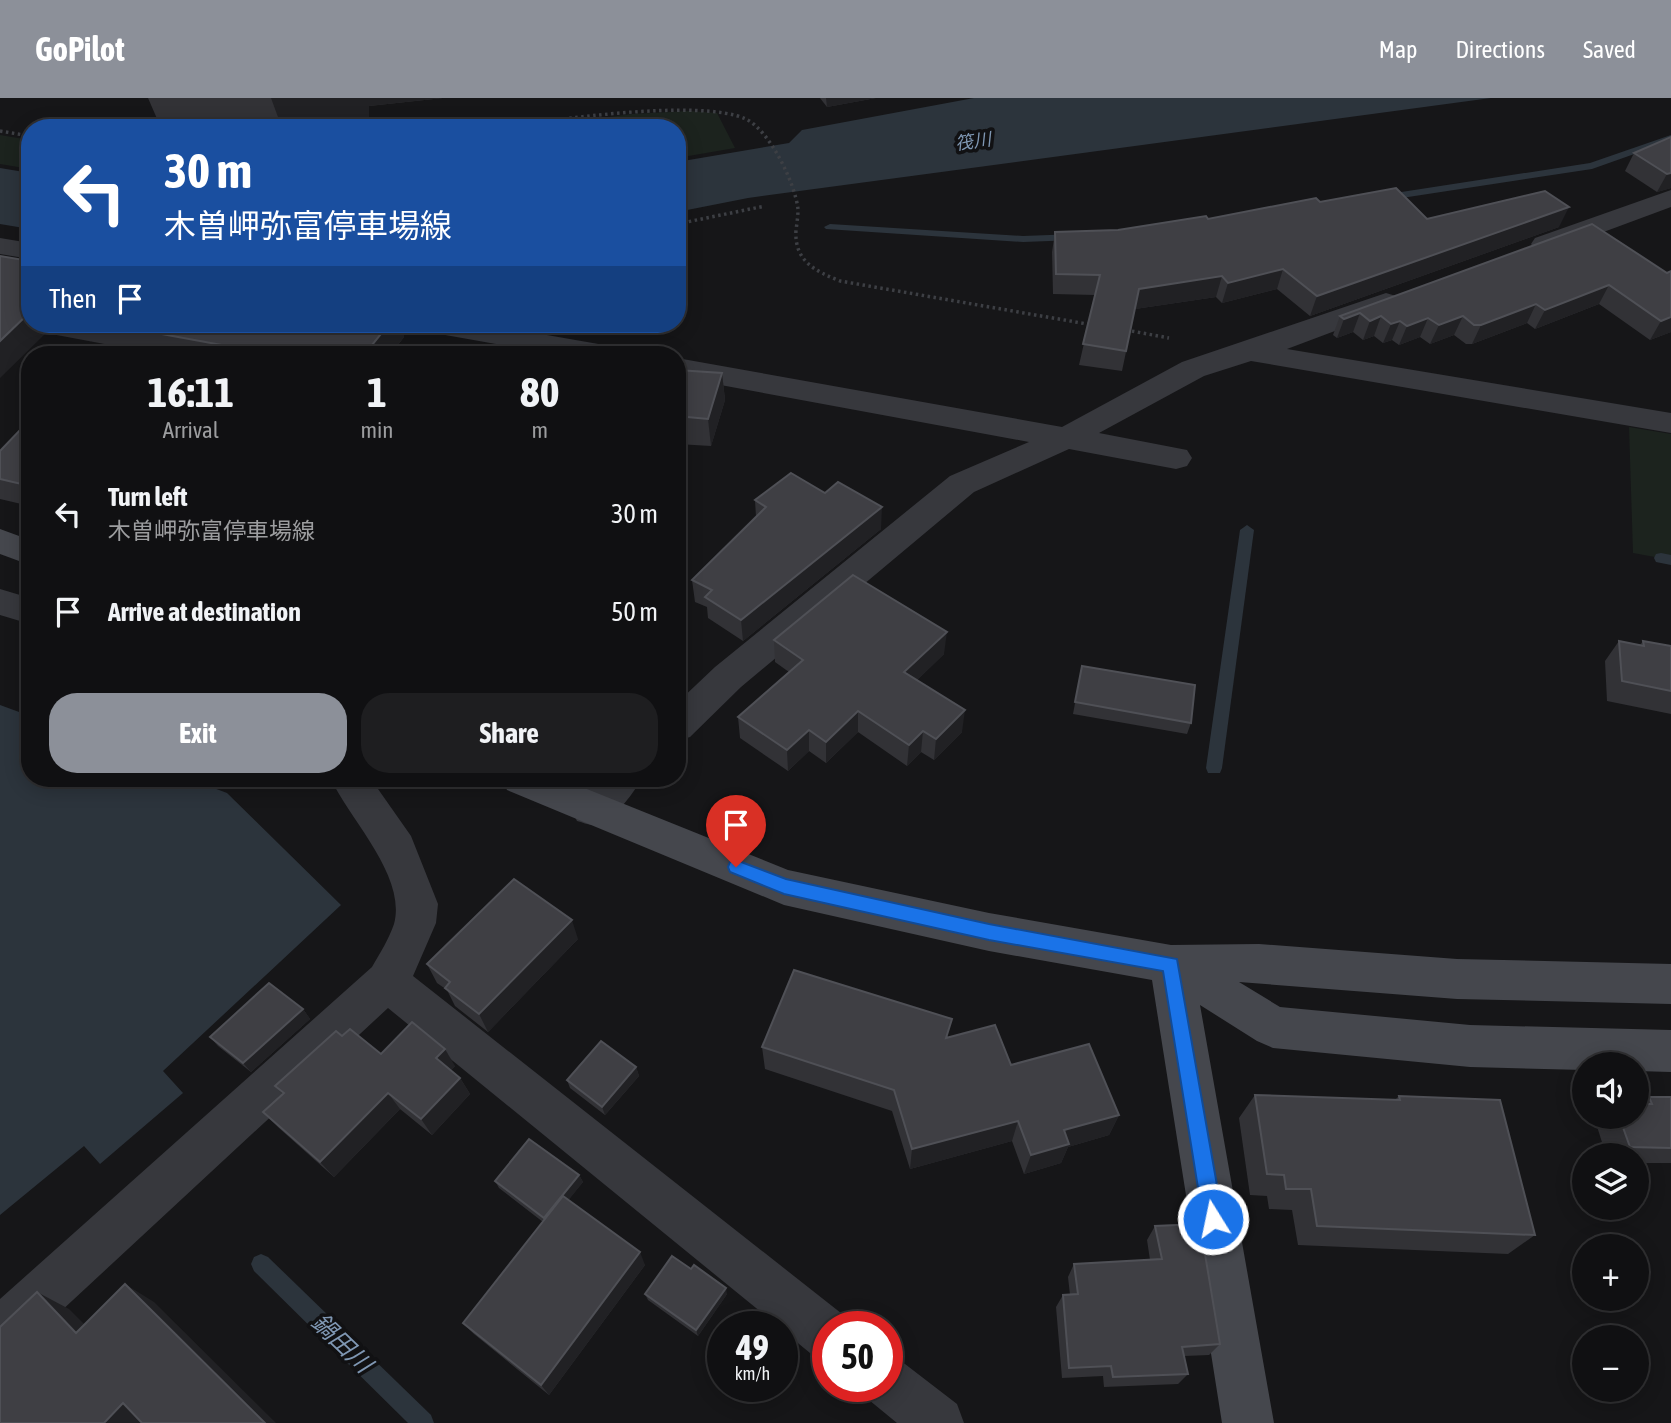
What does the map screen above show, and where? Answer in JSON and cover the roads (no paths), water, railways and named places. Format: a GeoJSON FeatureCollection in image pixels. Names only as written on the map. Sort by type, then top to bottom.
{"type":"FeatureCollection","features":[{"type":"Feature","properties":{"kind":"main road"},"geometry":{"type":"LineString","coordinates":[[0,541],[21,549]]}},
{"type":"Feature","properties":{"kind":"main road"},"geometry":{"type":"LineString","coordinates":[[540,787],[784,887],[989,932],[1171,964],[1259,963],[1457,979],[1671,984]]}},
{"type":"Feature","properties":{"kind":"main road"},"geometry":{"type":"LineString","coordinates":[[1171,964],[1273,1027],[1470,1046],[1671,1051]]}},
{"type":"Feature","properties":{"kind":"main road"},"geometry":{"type":"LineString","coordinates":[[1171,964],[1248,1423]]}},
{"type":"Feature","properties":{"kind":"street"},"geometry":{"type":"LineString","coordinates":[[1517,254],[1671,198]]}},
{"type":"Feature","properties":{"kind":"street"},"geometry":{"type":"LineString","coordinates":[[0,246],[21,250]]}},
{"type":"Feature","properties":{"kind":"street"},"geometry":{"type":"LineString","coordinates":[[686,717],[728,677],[962,484],[1068,437],[1193,369],[1249,352],[1415,291]]}},
{"type":"Feature","properties":{"kind":"street"},"geometry":{"type":"LineString","coordinates":[[485,333],[559,346]]}},
{"type":"Feature","properties":{"kind":"street"},"geometry":{"type":"LineString","coordinates":[[1249,352],[1671,423]]}},
{"type":"Feature","properties":{"kind":"street"},"geometry":{"type":"LineString","coordinates":[[686,369],[1176,458]]}},
{"type":"Feature","properties":{"kind":"street"},"geometry":{"type":"LineString","coordinates":[[0,603],[21,609]]}},
{"type":"Feature","properties":{"kind":"street"},"geometry":{"type":"LineString","coordinates":[[0,1333],[387,981],[402,956],[415,923],[417,904],[397,848],[355,787]]}},
{"type":"Feature","properties":{"kind":"street"},"geometry":{"type":"LineString","coordinates":[[591,809],[614,787]]}},
{"type":"Feature","properties":{"kind":"street"},"geometry":{"type":"LineString","coordinates":[[387,981],[812,1322]]}},
{"type":"Feature","properties":{"kind":"street"},"geometry":{"type":"LineString","coordinates":[[903,1395],[938,1423]]}},
{"type":"Feature","properties":{"kind":"water","name":"筏川"},"geometry":{"type":"Polygon","coordinates":[[[974,98],[1491,98],[748,198],[686,210],[686,160],[789,143],[802,130],[974,98]]]}},
{"type":"Feature","properties":{"kind":"water"},"geometry":{"type":"Polygon","coordinates":[[[0,168],[21,172],[21,228],[0,224],[0,168]]]}},
{"type":"Feature","properties":{"kind":"water"},"geometry":{"type":"Polygon","coordinates":[[[0,705],[21,713],[21,787],[211,787],[227,793],[341,905],[163,1071],[183,1093],[100,1164],[84,1146],[0,1215],[0,705]]]}},
{"type":"Feature","properties":{"kind":"waterway"},"geometry":{"type":"LineString","coordinates":[[1382,198],[1592,166],[1671,138]]}},
{"type":"Feature","properties":{"kind":"waterway"},"geometry":{"type":"LineString","coordinates":[[830,227],[1023,239],[1076,237]]}},
{"type":"Feature","properties":{"kind":"waterway"},"geometry":{"type":"LineString","coordinates":[[1214,768],[1247,530]]}},
{"type":"Feature","properties":{"kind":"waterway"},"geometry":{"type":"LineString","coordinates":[[1661,558],[1671,560]]}},
{"type":"Feature","properties":{"kind":"waterway","name":"鍋田川"},"geometry":{"type":"LineString","coordinates":[[261,1264],[423,1423]]}}]}
